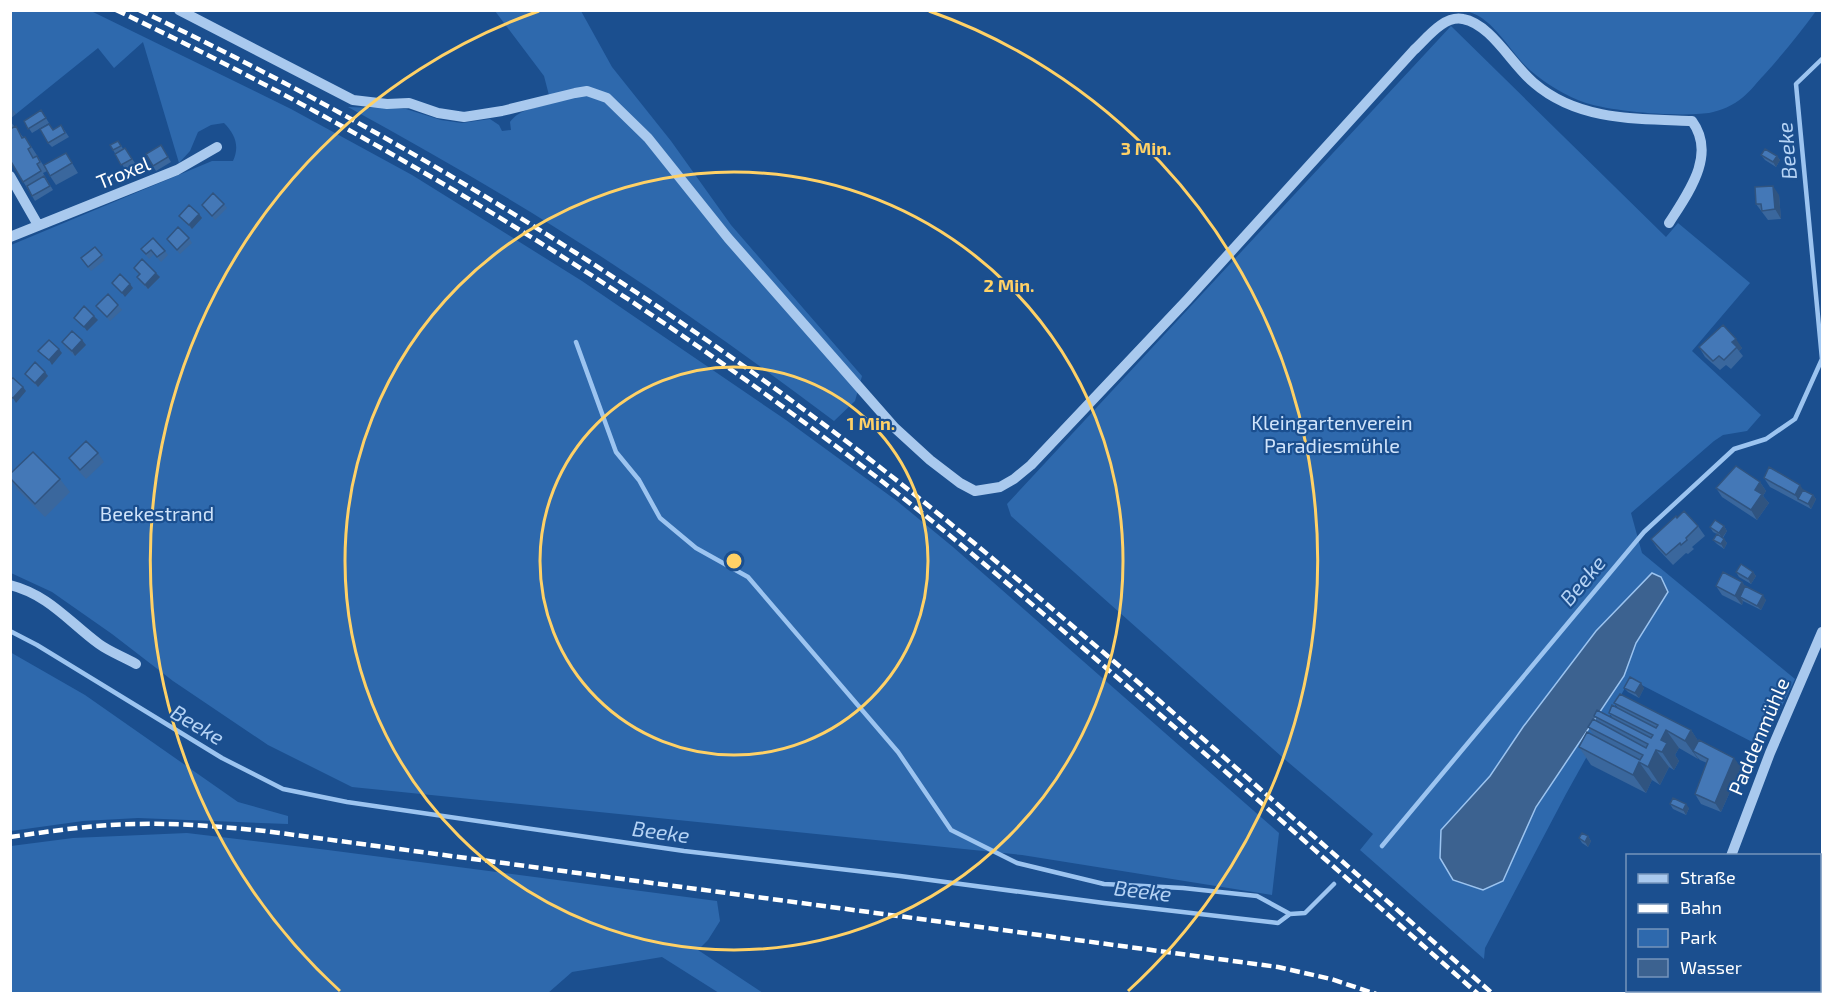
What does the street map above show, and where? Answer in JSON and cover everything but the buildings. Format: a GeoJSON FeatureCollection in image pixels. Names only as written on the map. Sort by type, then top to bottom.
{"type":"FeatureCollection","features":[{"type":"Feature","properties":{"kind":"street"},"geometry":{"type":"LineString","coordinates":[[179,10],[353,100],[409,104],[438,113],[464,117],[502,111],[587,91],[607,98],[648,138],[728,238],[895,428],[930,460],[960,483],[975,491],[1000,487],[1014,480],[1031,465],[1188,300],[1414,50],[1438,27],[1448,21],[1458,18],[1475,23],[1535,85],[1565,104],[1606,116],[1692,121],[1699,130],[1702,143],[1699,166],[1687,195],[1669,223]]}},
{"type":"Feature","properties":{"kind":"street","name":"Troxel"},"geometry":{"type":"LineString","coordinates":[[10,237],[177,170],[217,147]]}},
{"type":"Feature","properties":{"kind":"street"},"geometry":{"type":"LineString","coordinates":[[10,176],[38,225]]}},
{"type":"Feature","properties":{"kind":"street"},"geometry":{"type":"LineString","coordinates":[[10,585],[24,588],[48,601],[100,645],[136,664]]}},
{"type":"Feature","properties":{"kind":"street","name":"Paddenmühle"},"geometry":{"type":"LineString","coordinates":[[1731,854],[1770,753],[1822,633]]}},
{"type":"Feature","properties":{"kind":"green space"},"geometry":{"type":"Polygon","coordinates":[[[1816,10],[1778,59],[1739,101],[1713,112],[1696,114],[1647,113],[1613,109],[1571,97],[1531,71],[1483,19],[1464,11],[1816,10]]]}},
{"type":"Feature","properties":{"kind":"green space","name":"Beekestrand"},"geometry":{"type":"Polygon","coordinates":[[[11,11],[91,11],[291,109],[412,175],[582,281],[786,420],[897,501],[953,547],[1279,833],[1272,895],[1022,855],[352,787],[268,745],[173,681],[52,592],[11,573],[11,245],[212,161],[233,161],[236,145],[234,136],[224,123],[211,125],[198,132],[190,151],[179,163],[143,42],[114,68],[98,48],[16,114],[11,111],[11,11]]]}},
{"type":"Feature","properties":{"kind":"green space"},"geometry":{"type":"Polygon","coordinates":[[[495,11],[581,11],[612,67],[671,141],[731,225],[862,376],[855,401],[834,421],[696,320],[579,242],[481,182],[348,107],[406,109],[441,120],[462,123],[490,119],[499,125],[502,131],[511,130],[510,122],[518,114],[551,103],[544,76],[495,11]]]}},
{"type":"Feature","properties":{"kind":"green space","name":"Kleingartenverein Paradiesmühle"},"geometry":{"type":"Polygon","coordinates":[[[1451,26],[1666,237],[1678,223],[1750,283],[1692,351],[1761,415],[1747,431],[1723,435],[1714,441],[1631,513],[1642,553],[1795,679],[1762,747],[1630,679],[1485,948],[1484,959],[1360,850],[1373,834],[1282,757],[1011,516],[1007,504],[1451,26]],[[1652,573],[1596,631],[1523,727],[1490,776],[1442,830],[1503,881],[1536,807],[1624,676],[1636,643],[1668,592],[1652,573]]]}},
{"type":"Feature","properties":{"kind":"green space"},"geometry":{"type":"Polygon","coordinates":[[[10,652],[85,695],[238,802],[288,816],[288,824],[138,818],[83,821],[11,831],[10,652]]]}},
{"type":"Feature","properties":{"kind":"green space"},"geometry":{"type":"Polygon","coordinates":[[[187,833],[717,901],[720,921],[708,940],[698,950],[763,993],[719,993],[662,957],[572,972],[548,993],[11,993],[11,846],[73,838],[187,833]]]}},
{"type":"Feature","properties":{"kind":"water"},"geometry":{"type":"Polygon","coordinates":[[[1652,573],[1661,577],[1668,592],[1636,643],[1624,676],[1536,807],[1503,881],[1483,890],[1453,880],[1440,858],[1441,830],[1490,776],[1523,727],[1596,631],[1652,573]]]}},
{"type":"Feature","properties":{"kind":"waterway","name":"Beeke"},"geometry":{"type":"LineString","coordinates":[[1822,59],[1796,84],[1822,359]]}},
{"type":"Feature","properties":{"kind":"waterway"},"geometry":{"type":"LineString","coordinates":[[576,342],[616,452],[639,480],[660,518],[696,548],[748,577],[898,752],[951,830],[1017,863],[1104,884],[1183,888],[1257,896],[1290,914]]}},
{"type":"Feature","properties":{"kind":"waterway","name":"Beeke"},"geometry":{"type":"LineString","coordinates":[[1382,846],[1644,532],[1734,449],[1766,439],[1795,419],[1822,359]]}},
{"type":"Feature","properties":{"kind":"waterway","name":"Beeke"},"geometry":{"type":"LineString","coordinates":[[10,631],[37,645],[222,758],[283,789],[347,802],[684,851],[1278,923],[1290,914],[1305,913],[1334,884]]}},
{"type":"Feature","properties":{"kind":"railway"},"geometry":{"type":"LineString","coordinates":[[116,10],[210,56],[395,156],[574,264],[748,382],[871,473],[982,562],[1171,724],[1478,994]]}},
{"type":"Feature","properties":{"kind":"railway"},"geometry":{"type":"LineString","coordinates":[[139,10],[231,55],[411,153],[586,259],[755,374],[876,464],[1023,584],[1176,715],[1493,994]]}},
{"type":"Feature","properties":{"kind":"railway"},"geometry":{"type":"LineString","coordinates":[[10,837],[124,824],[187,825],[265,831],[1278,967],[1331,979],[1376,994]]}}]}
